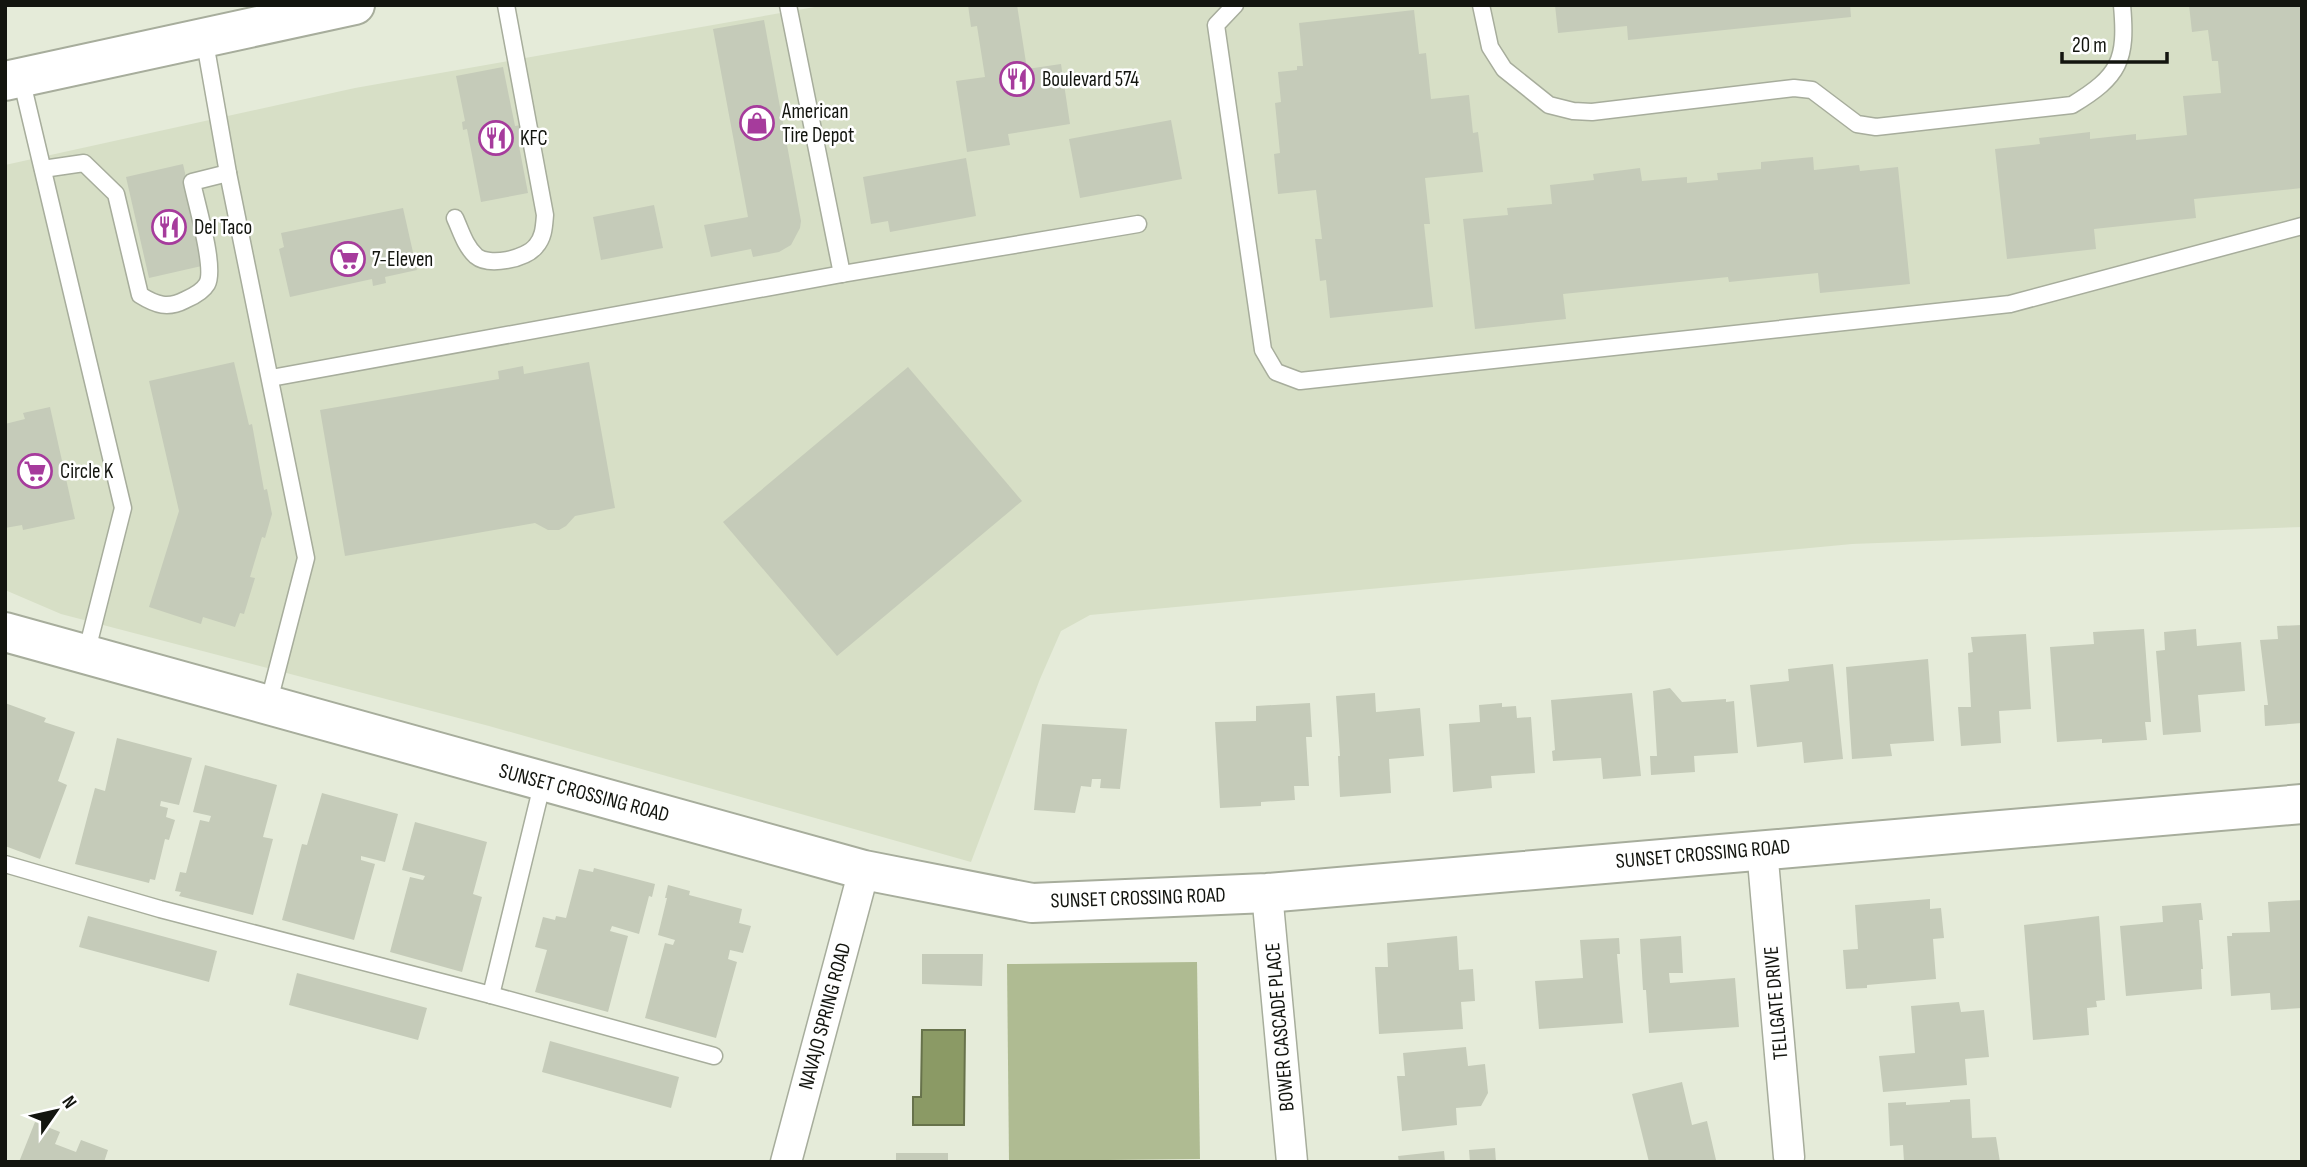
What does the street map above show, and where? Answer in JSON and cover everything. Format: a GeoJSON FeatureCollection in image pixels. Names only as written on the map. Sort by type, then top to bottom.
{"type":"FeatureCollection","features":[{"type":"Feature","properties":{"kind":"street"},"geometry":{"type":"LineString","coordinates":[[13,79],[355,5]]}},
{"type":"Feature","properties":{"kind":"street","name":"SUNSET CROSSING ROAD"},"geometry":{"type":"LineString","coordinates":[[5,632],[864,870],[1032,903],[1267,892],[2302,804]]}},
{"type":"Feature","properties":{"kind":"street","name":"TELLGATE DRIVE"},"geometry":{"type":"LineString","coordinates":[[1762,849],[1789,1157]]}},
{"type":"Feature","properties":{"kind":"street","name":"NAVAJO SPRING ROAD"},"geometry":{"type":"LineString","coordinates":[[786,1162],[864,870]]}},
{"type":"Feature","properties":{"kind":"street","name":"BOWER CASCADE PLACE"},"geometry":{"type":"LineString","coordinates":[[1267,892],[1292,1162]]}},
{"type":"Feature","properties":{"kind":"lane"},"geometry":{"type":"LineString","coordinates":[[455,218],[468,247],[478,259],[496,261],[522,256],[536,247],[543,232],[545,215],[506,5]]}},
{"type":"Feature","properties":{"kind":"lane"},"geometry":{"type":"LineString","coordinates":[[788,5],[842,274]]}},
{"type":"Feature","properties":{"kind":"lane"},"geometry":{"type":"LineString","coordinates":[[1235,5],[1216,25],[1263,350],[1276,372],[1300,380],[2010,304],[2302,226]]}},
{"type":"Feature","properties":{"kind":"lane"},"geometry":{"type":"LineString","coordinates":[[1481,5],[1490,47],[1504,69],[1549,105],[1592,112],[1794,88],[1812,90],[1857,124],[1876,127],[2072,105],[2095,92],[2113,73],[2124,50],[2122,5]]}},
{"type":"Feature","properties":{"kind":"lane"},"geometry":{"type":"LineString","coordinates":[[204,37],[228,173],[306,558],[268,705]]}},
{"type":"Feature","properties":{"kind":"lane"},"geometry":{"type":"LineString","coordinates":[[13,79],[43,169],[123,508],[86,654]]}},
{"type":"Feature","properties":{"kind":"lane"},"geometry":{"type":"LineString","coordinates":[[43,169],[84,163],[116,194],[140,295],[156,305],[176,305],[207,285],[211,269],[192,182],[228,173]]}},
{"type":"Feature","properties":{"kind":"lane"},"geometry":{"type":"LineString","coordinates":[[271,378],[842,274],[1138,224]]}},
{"type":"Feature","properties":{"kind":"lane"},"geometry":{"type":"LineString","coordinates":[[491,995],[543,781]]}},
{"type":"Feature","properties":{"kind":"lane"},"geometry":{"type":"LineString","coordinates":[[5,864],[160,909],[714,1056]]}},
{"type":"Feature","properties":{"kind":"shaded area"},"geometry":{"type":"Polygon","coordinates":[[[826,5],[2302,5],[2302,527],[1852,544],[1090,615],[1061,631],[1040,679],[971,862],[489,726],[61,614],[5,590],[5,165],[355,88],[826,5]]]}},
{"type":"Feature","properties":{"kind":"shaded area"},"geometry":{"type":"Polygon","coordinates":[[[1197,962],[1200,1159],[1009,1161],[1007,964],[1197,962]]]}},
{"type":"Feature","properties":{"kind":"shaded area"},"geometry":{"type":"Polygon","coordinates":[[[922,1030],[965,1030],[964,1125],[913,1125],[913,1097],[921,1097],[922,1030]]]}},
{"type":"Feature","properties":{"kind":"building","name":"Boulevard 574"},"geometry":{"type":"Polygon","coordinates":[[[968,5],[1017,5],[1027,69],[1061,64],[1070,124],[1008,134],[1010,145],[967,152],[956,81],[985,77],[977,26],[971,27],[968,5]]]}},
{"type":"Feature","properties":{"kind":"building"},"geometry":{"type":"Polygon","coordinates":[[[1555,5],[1850,5],[1851,17],[1628,40],[1627,26],[1558,33],[1555,5]]]}},
{"type":"Feature","properties":{"kind":"building"},"geometry":{"type":"Polygon","coordinates":[[[2189,5],[2302,5],[2302,188],[2194,199],[2196,218],[2094,229],[2096,249],[2007,259],[1995,149],[2040,144],[2039,138],[2090,132],[2090,139],[2136,134],[2136,140],[2187,135],[2183,96],[2221,93],[2218,61],[2212,61],[2208,30],[2192,32],[2189,5]]]}},
{"type":"Feature","properties":{"kind":"building"},"geometry":{"type":"Polygon","coordinates":[[[1414,10],[1419,54],[1426,53],[1431,99],[1469,95],[1473,133],[1478,132],[1483,172],[1425,178],[1430,224],[1424,224],[1433,307],[1330,318],[1326,280],[1320,281],[1315,239],[1322,239],[1316,190],[1278,194],[1274,154],[1280,153],[1275,103],[1281,102],[1278,72],[1297,70],[1297,66],[1303,66],[1299,23],[1414,10]]]}},
{"type":"Feature","properties":{"kind":"building","name":"American Tire Depot"},"geometry":{"type":"Polygon","coordinates":[[[764,20],[801,221],[800,228],[791,245],[779,252],[753,257],[751,249],[711,257],[704,225],[748,217],[713,29],[764,20]]]}},
{"type":"Feature","properties":{"kind":"building","name":"KFC"},"geometry":{"type":"Polygon","coordinates":[[[503,67],[515,126],[522,125],[526,145],[519,146],[528,193],[481,202],[467,129],[463,130],[462,122],[465,121],[456,76],[503,67]]]}},
{"type":"Feature","properties":{"kind":"building"},"geometry":{"type":"Polygon","coordinates":[[[1171,120],[1182,179],[1080,198],[1069,139],[1171,120]]]}},
{"type":"Feature","properties":{"kind":"building"},"geometry":{"type":"Polygon","coordinates":[[[1813,157],[1814,170],[1859,165],[1860,171],[1898,167],[1910,284],[1820,293],[1818,273],[1729,282],[1728,277],[1563,294],[1566,319],[1475,329],[1463,219],[1508,215],[1507,208],[1552,204],[1550,185],[1594,180],[1593,174],[1640,168],[1642,181],[1687,177],[1687,183],[1718,180],[1717,173],[1761,169],[1761,162],[1813,157]]]}},
{"type":"Feature","properties":{"kind":"building"},"geometry":{"type":"Polygon","coordinates":[[[966,158],[976,216],[890,232],[888,221],[871,224],[863,177],[966,158]]]}},
{"type":"Feature","properties":{"kind":"building","name":"Del Taco"},"geometry":{"type":"Polygon","coordinates":[[[183,164],[206,265],[149,278],[126,177],[183,164]]]}},
{"type":"Feature","properties":{"kind":"building"},"geometry":{"type":"Polygon","coordinates":[[[654,205],[663,248],[601,260],[593,217],[654,205]]]}},
{"type":"Feature","properties":{"kind":"building","name":"7-Eleven"},"geometry":{"type":"Polygon","coordinates":[[[403,208],[417,270],[385,277],[386,283],[373,286],[372,279],[290,297],[279,249],[284,247],[281,233],[403,208]]]}},
{"type":"Feature","properties":{"kind":"building"},"geometry":{"type":"Polygon","coordinates":[[[234,362],[249,425],[252,424],[264,490],[267,489],[272,514],[250,577],[255,578],[244,614],[240,613],[235,627],[203,617],[201,624],[149,607],[179,511],[149,381],[234,362]]]}},
{"type":"Feature","properties":{"kind":"building"},"geometry":{"type":"Polygon","coordinates":[[[589,362],[615,508],[575,516],[559,530],[548,530],[535,523],[345,556],[320,410],[499,379],[498,371],[523,366],[524,374],[589,362]]]}},
{"type":"Feature","properties":{"kind":"building"},"geometry":{"type":"Polygon","coordinates":[[[908,367],[1022,501],[837,656],[723,522],[908,367]]]}},
{"type":"Feature","properties":{"kind":"building","name":"Circle K"},"geometry":{"type":"Polygon","coordinates":[[[50,407],[75,519],[23,530],[22,525],[5,528],[5,424],[25,419],[23,413],[50,407]]]}},
{"type":"Feature","properties":{"kind":"building"},"geometry":{"type":"Polygon","coordinates":[[[2302,625],[2302,723],[2265,726],[2264,705],[2268,705],[2260,640],[2278,639],[2277,626],[2302,625]]]}},
{"type":"Feature","properties":{"kind":"building"},"geometry":{"type":"Polygon","coordinates":[[[2144,629],[2151,722],[2145,722],[2147,740],[2057,742],[2050,647],[2094,644],[2093,632],[2144,629]]]}},
{"type":"Feature","properties":{"kind":"building"},"geometry":{"type":"Polygon","coordinates":[[[2196,629],[2197,646],[2241,642],[2245,691],[2198,695],[2201,732],[2163,735],[2156,651],[2165,650],[2164,632],[2196,629]]]}},
{"type":"Feature","properties":{"kind":"building"},"geometry":{"type":"Polygon","coordinates":[[[2026,634],[2031,709],[1999,711],[2001,743],[1961,746],[1958,707],[1971,707],[1968,653],[1973,652],[1971,637],[2026,634]]]}},
{"type":"Feature","properties":{"kind":"building"},"geometry":{"type":"Polygon","coordinates":[[[1928,659],[1934,741],[1890,744],[1892,756],[1852,759],[1846,667],[1928,659]]]}},
{"type":"Feature","properties":{"kind":"building"},"geometry":{"type":"Polygon","coordinates":[[[1833,664],[1843,759],[1804,763],[1802,742],[1757,747],[1750,685],[1789,681],[1788,669],[1833,664]]]}},
{"type":"Feature","properties":{"kind":"building"},"geometry":{"type":"Polygon","coordinates":[[[1670,688],[1682,702],[1726,699],[1726,702],[1734,701],[1738,753],[1694,756],[1695,772],[1651,775],[1650,756],[1657,756],[1653,691],[1670,688]]]}},
{"type":"Feature","properties":{"kind":"building"},"geometry":{"type":"Polygon","coordinates":[[[1375,693],[1376,712],[1420,708],[1424,756],[1389,759],[1391,793],[1340,797],[1336,696],[1375,693]]]}},
{"type":"Feature","properties":{"kind":"building"},"geometry":{"type":"Polygon","coordinates":[[[1632,693],[1641,776],[1603,779],[1601,758],[1553,761],[1552,751],[1555,750],[1551,700],[1632,693]]]}},
{"type":"Feature","properties":{"kind":"building"},"geometry":{"type":"Polygon","coordinates":[[[5,703],[46,718],[44,722],[75,732],[58,781],[67,785],[40,859],[5,846],[5,703]]]}},
{"type":"Feature","properties":{"kind":"building"},"geometry":{"type":"Polygon","coordinates":[[[1310,703],[1312,737],[1306,737],[1309,786],[1294,786],[1295,800],[1261,802],[1261,806],[1220,808],[1215,722],[1256,721],[1256,706],[1310,703]]]}},
{"type":"Feature","properties":{"kind":"building"},"geometry":{"type":"Polygon","coordinates":[[[1502,703],[1502,707],[1516,706],[1517,718],[1531,717],[1535,773],[1491,776],[1492,788],[1453,792],[1449,724],[1480,722],[1479,705],[1502,703]]]}},
{"type":"Feature","properties":{"kind":"building"},"geometry":{"type":"Polygon","coordinates":[[[1042,724],[1127,729],[1120,789],[1100,788],[1101,779],[1092,779],[1091,787],[1081,786],[1075,813],[1034,810],[1042,724]]]}},
{"type":"Feature","properties":{"kind":"building"},"geometry":{"type":"Polygon","coordinates":[[[117,738],[192,758],[179,805],[161,801],[160,806],[168,808],[166,817],[175,820],[169,840],[165,839],[155,880],[150,879],[149,883],[75,864],[95,788],[105,791],[117,738]]]}},
{"type":"Feature","properties":{"kind":"building"},"geometry":{"type":"Polygon","coordinates":[[[205,765],[277,785],[263,837],[273,839],[253,915],[179,896],[181,892],[175,891],[180,872],[186,873],[200,820],[209,822],[211,816],[193,812],[205,765]]]}},
{"type":"Feature","properties":{"kind":"building"},"geometry":{"type":"Polygon","coordinates":[[[322,793],[398,814],[385,862],[361,856],[361,860],[375,864],[354,940],[282,920],[302,844],[307,845],[322,793]]]}},
{"type":"Feature","properties":{"kind":"building"},"geometry":{"type":"Polygon","coordinates":[[[415,822],[487,842],[473,894],[482,897],[462,972],[390,952],[410,877],[423,880],[425,876],[402,870],[415,822]]]}},
{"type":"Feature","properties":{"kind":"building"},"geometry":{"type":"Polygon","coordinates":[[[594,868],[655,884],[639,934],[612,926],[610,931],[628,936],[608,1012],[535,992],[547,950],[535,947],[543,917],[555,920],[556,916],[566,918],[579,869],[593,872],[594,868]]]}},
{"type":"Feature","properties":{"kind":"building"},"geometry":{"type":"Polygon","coordinates":[[[668,885],[690,891],[689,895],[742,909],[739,923],[751,926],[743,953],[730,950],[728,959],[737,962],[716,1038],[645,1018],[665,943],[673,945],[675,940],[658,935],[668,885]]]}},
{"type":"Feature","properties":{"kind":"building"},"geometry":{"type":"Polygon","coordinates":[[[1930,899],[1930,909],[1941,908],[1944,938],[1933,939],[1936,979],[1846,989],[1843,950],[1858,949],[1855,905],[1930,899]]]}},
{"type":"Feature","properties":{"kind":"building"},"geometry":{"type":"Polygon","coordinates":[[[2302,900],[2302,1008],[2271,1010],[2270,993],[2231,996],[2227,936],[2232,936],[2232,933],[2270,932],[2268,902],[2302,900]]]}},
{"type":"Feature","properties":{"kind":"building"},"geometry":{"type":"Polygon","coordinates":[[[2201,903],[2203,920],[2199,920],[2202,989],[2126,996],[2120,926],[2163,922],[2162,906],[2201,903]]]}},
{"type":"Feature","properties":{"kind":"building"},"geometry":{"type":"Polygon","coordinates":[[[88,916],[217,951],[209,982],[79,947],[88,916]]]}},
{"type":"Feature","properties":{"kind":"building"},"geometry":{"type":"Polygon","coordinates":[[[2099,916],[2105,1000],[2096,1001],[2097,1007],[2087,1008],[2089,1035],[2033,1040],[2024,925],[2099,916]]]}},
{"type":"Feature","properties":{"kind":"building"},"geometry":{"type":"Polygon","coordinates":[[[1457,936],[1459,970],[1473,969],[1475,1001],[1461,1002],[1463,1029],[1379,1034],[1375,967],[1388,967],[1387,943],[1457,936]]]}},
{"type":"Feature","properties":{"kind":"building"},"geometry":{"type":"Polygon","coordinates":[[[1681,936],[1683,973],[1669,973],[1670,983],[1735,978],[1739,1027],[1649,1033],[1640,939],[1681,936]]]}},
{"type":"Feature","properties":{"kind":"building"},"geometry":{"type":"Polygon","coordinates":[[[1619,938],[1620,954],[1617,954],[1623,1023],[1539,1029],[1535,981],[1583,978],[1580,940],[1619,938]]]}},
{"type":"Feature","properties":{"kind":"building"},"geometry":{"type":"Polygon","coordinates":[[[922,954],[983,954],[982,986],[922,984],[922,954]]]}},
{"type":"Feature","properties":{"kind":"building"},"geometry":{"type":"Polygon","coordinates":[[[297,973],[427,1008],[418,1040],[289,1005],[297,973]]]}},
{"type":"Feature","properties":{"kind":"building"},"geometry":{"type":"Polygon","coordinates":[[[1959,1002],[1961,1012],[1984,1010],[1989,1057],[1965,1059],[1967,1085],[1883,1092],[1879,1056],[1915,1053],[1911,1006],[1959,1002]]]}},
{"type":"Feature","properties":{"kind":"building"},"geometry":{"type":"Polygon","coordinates":[[[550,1041],[679,1077],[671,1108],[542,1072],[550,1041]]]}},
{"type":"Feature","properties":{"kind":"building"},"geometry":{"type":"Polygon","coordinates":[[[1466,1047],[1468,1066],[1485,1064],[1488,1093],[1481,1106],[1456,1108],[1457,1125],[1402,1131],[1397,1076],[1405,1076],[1403,1053],[1466,1047]]]}},
{"type":"Feature","properties":{"kind":"building"},"geometry":{"type":"Polygon","coordinates":[[[1682,1082],[1692,1125],[1707,1121],[1716,1160],[1649,1162],[1632,1094],[1682,1082]]]}},
{"type":"Feature","properties":{"kind":"building"},"geometry":{"type":"Polygon","coordinates":[[[1970,1099],[1972,1138],[1996,1137],[2000,1162],[1904,1162],[1903,1145],[1890,1146],[1888,1103],[1906,1102],[1906,1105],[1970,1099]]]}},
{"type":"Feature","properties":{"kind":"building"},"geometry":{"type":"Polygon","coordinates":[[[35,1122],[60,1132],[55,1144],[76,1152],[81,1140],[108,1150],[104,1162],[19,1162],[35,1122]]]}},
{"type":"Feature","properties":{"kind":"building"},"geometry":{"type":"Polygon","coordinates":[[[1495,1148],[1496,1162],[1470,1162],[1469,1150],[1495,1148]]]}},
{"type":"Feature","properties":{"kind":"building"},"geometry":{"type":"Polygon","coordinates":[[[1444,1151],[1445,1162],[1399,1162],[1398,1156],[1444,1151]]]}},
{"type":"Feature","properties":{"kind":"building"},"geometry":{"type":"Polygon","coordinates":[[[896,1153],[948,1153],[948,1162],[896,1162],[896,1153]]]}},
{"type":"Feature","properties":{"kind":"place","name":"Boulevard 574"},"geometry":{"type":"Point","coordinates":[1017,79]}},
{"type":"Feature","properties":{"kind":"place","name":"American Tire Depot"},"geometry":{"type":"Point","coordinates":[757,123]}},
{"type":"Feature","properties":{"kind":"place","name":"KFC"},"geometry":{"type":"Point","coordinates":[496,138]}},
{"type":"Feature","properties":{"kind":"place","name":"Del Taco"},"geometry":{"type":"Point","coordinates":[169,227]}},
{"type":"Feature","properties":{"kind":"place","name":"7-Eleven"},"geometry":{"type":"Point","coordinates":[348,259]}},
{"type":"Feature","properties":{"kind":"place","name":"Circle K"},"geometry":{"type":"Point","coordinates":[35,471]}}]}
